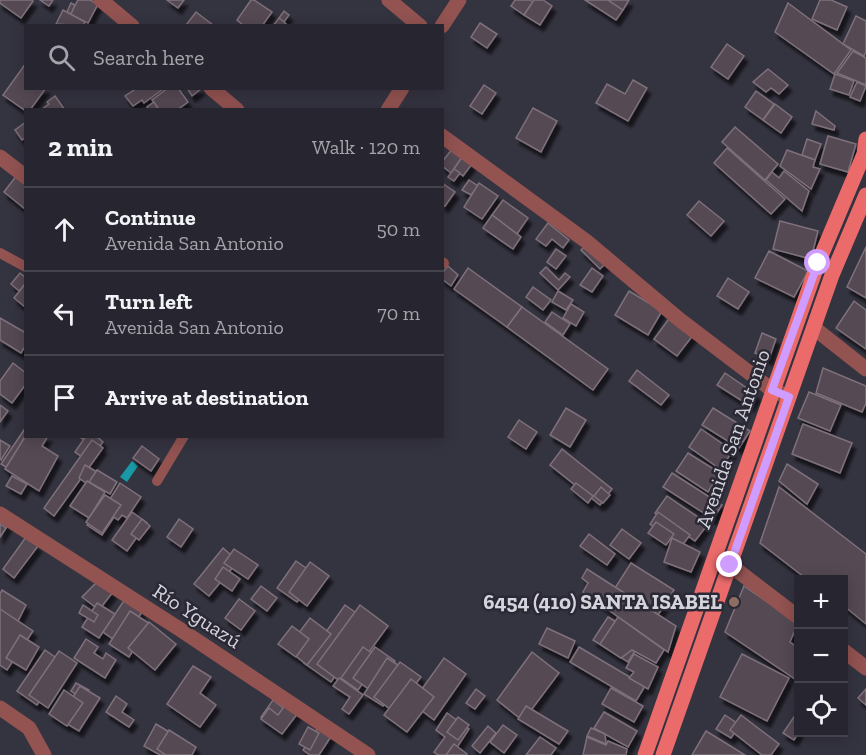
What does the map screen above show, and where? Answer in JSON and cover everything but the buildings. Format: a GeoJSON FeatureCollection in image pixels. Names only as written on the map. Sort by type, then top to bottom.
{"type":"FeatureCollection","features":[{"type":"Feature","properties":{"kind":"main road","name":"Avenida San Antonio"},"geometry":{"type":"LineString","coordinates":[[645,755],[772,390],[818,263],[865,146]]}},
{"type":"Feature","properties":{"kind":"main road","name":"Avenida San Antonio"},"geometry":{"type":"LineString","coordinates":[[663,755],[832,275],[866,195]]}},
{"type":"Feature","properties":{"kind":"street"},"geometry":{"type":"LineString","coordinates":[[101,0],[130,24]]}},
{"type":"Feature","properties":{"kind":"street"},"geometry":{"type":"LineString","coordinates":[[389,0],[418,24]]}},
{"type":"Feature","properties":{"kind":"street"},"geometry":{"type":"LineString","coordinates":[[443,24],[459,0]]}},
{"type":"Feature","properties":{"kind":"street"},"geometry":{"type":"LineString","coordinates":[[213,90],[235,108]]}},
{"type":"Feature","properties":{"kind":"street"},"geometry":{"type":"LineString","coordinates":[[444,137],[586,241],[680,320],[772,390],[789,397]]}},
{"type":"Feature","properties":{"kind":"street"},"geometry":{"type":"LineString","coordinates":[[0,157],[24,175]]}},
{"type":"Feature","properties":{"kind":"street"},"geometry":{"type":"LineString","coordinates":[[814,328],[866,369]]}},
{"type":"Feature","properties":{"kind":"street","name":"Río Yguazú"},"geometry":{"type":"LineString","coordinates":[[0,514],[181,630],[368,755]]}},
{"type":"Feature","properties":{"kind":"street"},"geometry":{"type":"LineString","coordinates":[[730,565],[794,613]]}},
{"type":"Feature","properties":{"kind":"street"},"geometry":{"type":"LineString","coordinates":[[848,655],[866,668]]}},
{"type":"Feature","properties":{"kind":"street"},"geometry":{"type":"LineString","coordinates":[[0,708],[29,728],[44,755]]}},
{"type":"Feature","properties":{"kind":"lane"},"geometry":{"type":"LineString","coordinates":[[0,253],[24,266]]}},
{"type":"Feature","properties":{"kind":"lane"},"geometry":{"type":"LineString","coordinates":[[157,482],[183,438]]}},
{"type":"Feature","properties":{"kind":"water"},"geometry":{"type":"Polygon","coordinates":[[[132,461],[138,466],[127,482],[120,477],[132,461]]]}},
{"type":"Feature","properties":{"kind":"place","name":"6454 (410) SANTA ISABEL"},"geometry":{"type":"Point","coordinates":[734,602]}},
{"type":"Feature","properties":{"kind":"route"},"geometry":{"type":"LineString","coordinates":[[730,565],[789,397],[772,390],[818,263]]}}]}
